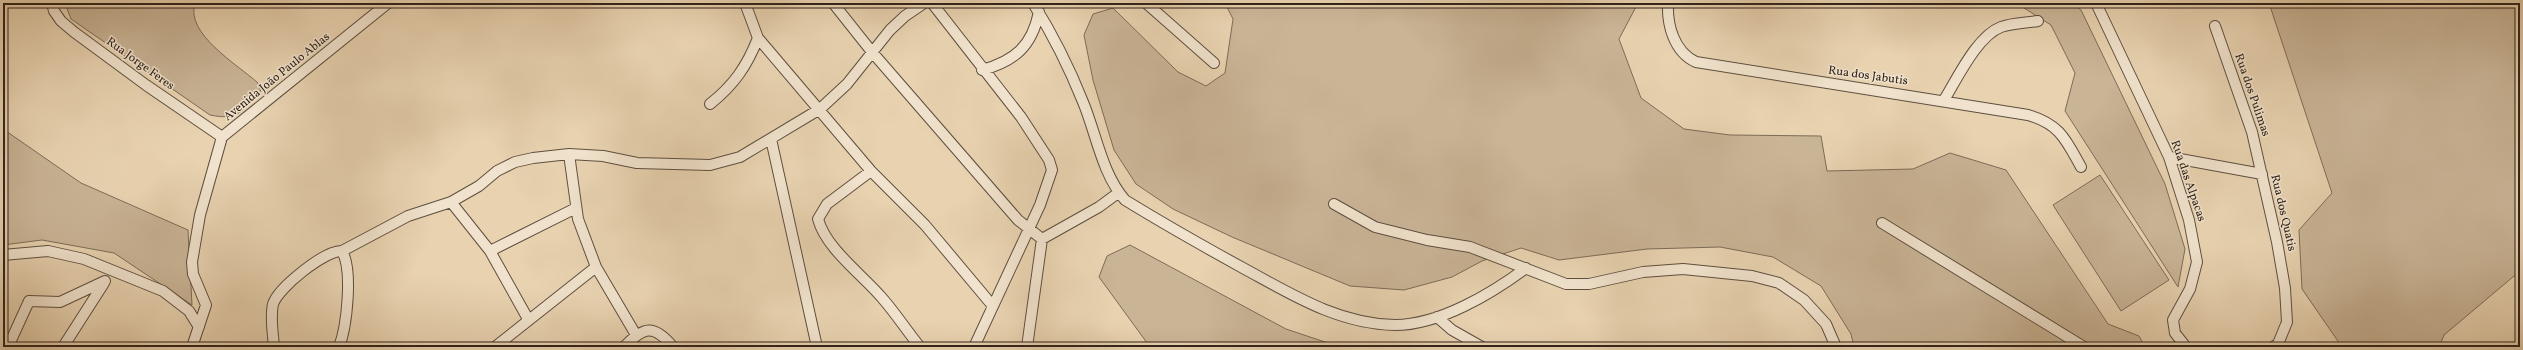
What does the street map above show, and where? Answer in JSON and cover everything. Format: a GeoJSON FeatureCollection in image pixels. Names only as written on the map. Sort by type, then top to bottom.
{"type":"FeatureCollection","features":[{"type":"Feature","properties":{"kind":"street","name":"Rua Jorge Feres"},"geometry":{"type":"LineString","coordinates":[[52,3],[54,12],[61,21],[74,32],[146,85],[222,137]]}},
{"type":"Feature","properties":{"kind":"street","name":"Avenida João Paulo Ablas"},"geometry":{"type":"LineString","coordinates":[[192,347],[206,305],[193,274],[192,262],[200,215],[222,137],[388,3]]}},
{"type":"Feature","properties":{"kind":"street"},"geometry":{"type":"LineString","coordinates":[[745,3],[758,38],[820,109],[871,171],[925,226],[992,305]]}},
{"type":"Feature","properties":{"kind":"street"},"geometry":{"type":"LineString","coordinates":[[833,3],[872,52],[1018,220],[1042,239]]}},
{"type":"Feature","properties":{"kind":"street"},"geometry":{"type":"LineString","coordinates":[[274,347],[273,312],[276,298],[321,258],[342,251],[408,216],[451,202],[479,186],[497,171],[515,162],[569,154],[603,156],[637,163],[710,164],[740,157],[820,109],[846,84],[895,25],[924,3]]}},
{"type":"Feature","properties":{"kind":"street"},"geometry":{"type":"LineString","coordinates":[[932,3],[982,70],[1021,117],[1049,160],[1052,170],[1040,205],[992,305],[974,347]]}},
{"type":"Feature","properties":{"kind":"street"},"geometry":{"type":"LineString","coordinates":[[1034,3],[1061,49],[1118,193],[1125,200],[1183,235],[1308,304],[1359,321],[1396,325],[1437,317],[1482,297],[1526,268]]}},
{"type":"Feature","properties":{"kind":"street"},"geometry":{"type":"LineString","coordinates":[[1146,3],[1171,27],[1214,63]]}},
{"type":"Feature","properties":{"kind":"street","name":"Rua dos Jabutis"},"geometry":{"type":"LineString","coordinates":[[1668,3],[1670,29],[1677,45],[1682,53],[1696,62],[1944,100],[2044,120],[2061,133],[2082,167]]}},
{"type":"Feature","properties":{"kind":"street","name":"Rua das Alpacas"},"geometry":{"type":"LineString","coordinates":[[2096,3],[2169,157],[2189,220],[2197,262],[2190,289],[2173,320],[2175,333],[2186,347]]}},
{"type":"Feature","properties":{"kind":"street"},"geometry":{"type":"LineString","coordinates":[[982,70],[1002,64],[1025,45],[1035,31],[1039,12]]}},
{"type":"Feature","properties":{"kind":"street"},"geometry":{"type":"LineString","coordinates":[[1944,100],[1977,47],[1992,32],[2010,25],[2038,21]]}},
{"type":"Feature","properties":{"kind":"street","name":"Rua dos Pulimas"},"geometry":{"type":"LineString","coordinates":[[2215,26],[2250,125],[2262,174]]}},
{"type":"Feature","properties":{"kind":"street"},"geometry":{"type":"LineString","coordinates":[[710,104],[728,90],[740,75],[758,38]]}},
{"type":"Feature","properties":{"kind":"street"},"geometry":{"type":"LineString","coordinates":[[770,139],[794,255],[817,347]]}},
{"type":"Feature","properties":{"kind":"street"},"geometry":{"type":"LineString","coordinates":[[569,154],[576,208],[596,267],[636,336]]}},
{"type":"Feature","properties":{"kind":"street","name":"Rua dos Quatis"},"geometry":{"type":"LineString","coordinates":[[2169,157],[2262,174],[2277,242],[2288,314],[2285,328],[2278,344],[2273,347]]}},
{"type":"Feature","properties":{"kind":"street"},"geometry":{"type":"LineString","coordinates":[[871,171],[827,204],[818,219],[821,230],[864,280],[882,298],[920,347]]}},
{"type":"Feature","properties":{"kind":"street"},"geometry":{"type":"LineString","coordinates":[[1042,239],[1099,207],[1118,193]]}},
{"type":"Feature","properties":{"kind":"street"},"geometry":{"type":"LineString","coordinates":[[451,202],[490,252],[528,319]]}},
{"type":"Feature","properties":{"kind":"street"},"geometry":{"type":"LineString","coordinates":[[1334,204],[1375,227],[1427,240],[1470,247],[1566,284],[1589,284],[1643,272],[1683,269],[1752,276],[1779,284],[1804,300],[1826,324],[1836,347]]}},
{"type":"Feature","properties":{"kind":"street"},"geometry":{"type":"LineString","coordinates":[[490,252],[576,208]]}},
{"type":"Feature","properties":{"kind":"street"},"geometry":{"type":"LineString","coordinates":[[1882,223],[2084,347]]}},
{"type":"Feature","properties":{"kind":"street"},"geometry":{"type":"LineString","coordinates":[[1026,347],[1042,239]]}},
{"type":"Feature","properties":{"kind":"street"},"geometry":{"type":"LineString","coordinates":[[3,255],[48,251],[84,259],[163,291],[176,299],[189,311],[199,327]]}},
{"type":"Feature","properties":{"kind":"street"},"geometry":{"type":"LineString","coordinates":[[339,347],[343,337],[347,282],[347,268],[342,251]]}},
{"type":"Feature","properties":{"kind":"street"},"geometry":{"type":"LineString","coordinates":[[495,347],[528,319],[596,267]]}},
{"type":"Feature","properties":{"kind":"street"},"geometry":{"type":"LineString","coordinates":[[63,347],[113,270]]}},
{"type":"Feature","properties":{"kind":"street"},"geometry":{"type":"LineString","coordinates":[[8,347],[29,301],[60,302],[105,281]]}},
{"type":"Feature","properties":{"kind":"street"},"geometry":{"type":"LineString","coordinates":[[1437,317],[1452,330],[1482,347]]}},
{"type":"Feature","properties":{"kind":"street"},"geometry":{"type":"LineString","coordinates":[[624,347],[636,336],[650,329],[662,333],[673,347]]}},
{"type":"Feature","properties":{"kind":"shaded area"},"geometry":{"type":"Polygon","coordinates":[[[65,3],[195,3],[194,15],[198,26],[205,37],[226,58],[258,83],[261,92],[239,113],[227,117],[210,115],[71,19],[65,3]]]}},
{"type":"Feature","properties":{"kind":"shaded area"},"geometry":{"type":"Polygon","coordinates":[[[1225,3],[1638,3],[1619,39],[1641,98],[1684,129],[1730,135],[1821,136],[1827,171],[1913,169],[1950,153],[2006,170],[2108,324],[2139,336],[2145,347],[1854,347],[1851,334],[1821,286],[1773,257],[1720,247],[1647,249],[1559,260],[1521,248],[1482,261],[1452,277],[1404,290],[1350,286],[1232,237],[1173,209],[1136,184],[1114,150],[1093,80],[1084,35],[1093,14],[1113,8],[1178,72],[1206,86],[1225,73],[1233,19],[1225,3]]]}},
{"type":"Feature","properties":{"kind":"shaded area"},"geometry":{"type":"Polygon","coordinates":[[[2024,3],[2072,3],[2081,10],[2165,184],[2185,249],[2178,287],[2065,111],[2075,73],[2051,25],[2024,8],[2024,3]]]}},
{"type":"Feature","properties":{"kind":"shaded area"},"geometry":{"type":"Polygon","coordinates":[[[2269,3],[2520,3],[2520,271],[2444,335],[2439,347],[2342,347],[2302,289],[2299,230],[2332,193],[2269,3]]]}},
{"type":"Feature","properties":{"kind":"shaded area"},"geometry":{"type":"Polygon","coordinates":[[[3,129],[81,183],[188,230],[192,305],[114,253],[42,240],[3,245],[3,129]]]}},
{"type":"Feature","properties":{"kind":"shaded area"},"geometry":{"type":"Polygon","coordinates":[[[2100,175],[2169,280],[2121,311],[2053,205],[2100,175]]]}},
{"type":"Feature","properties":{"kind":"shaded area"},"geometry":{"type":"Polygon","coordinates":[[[1130,245],[1286,329],[1340,347],[1150,347],[1099,277],[1107,256],[1130,245]]]}}]}
